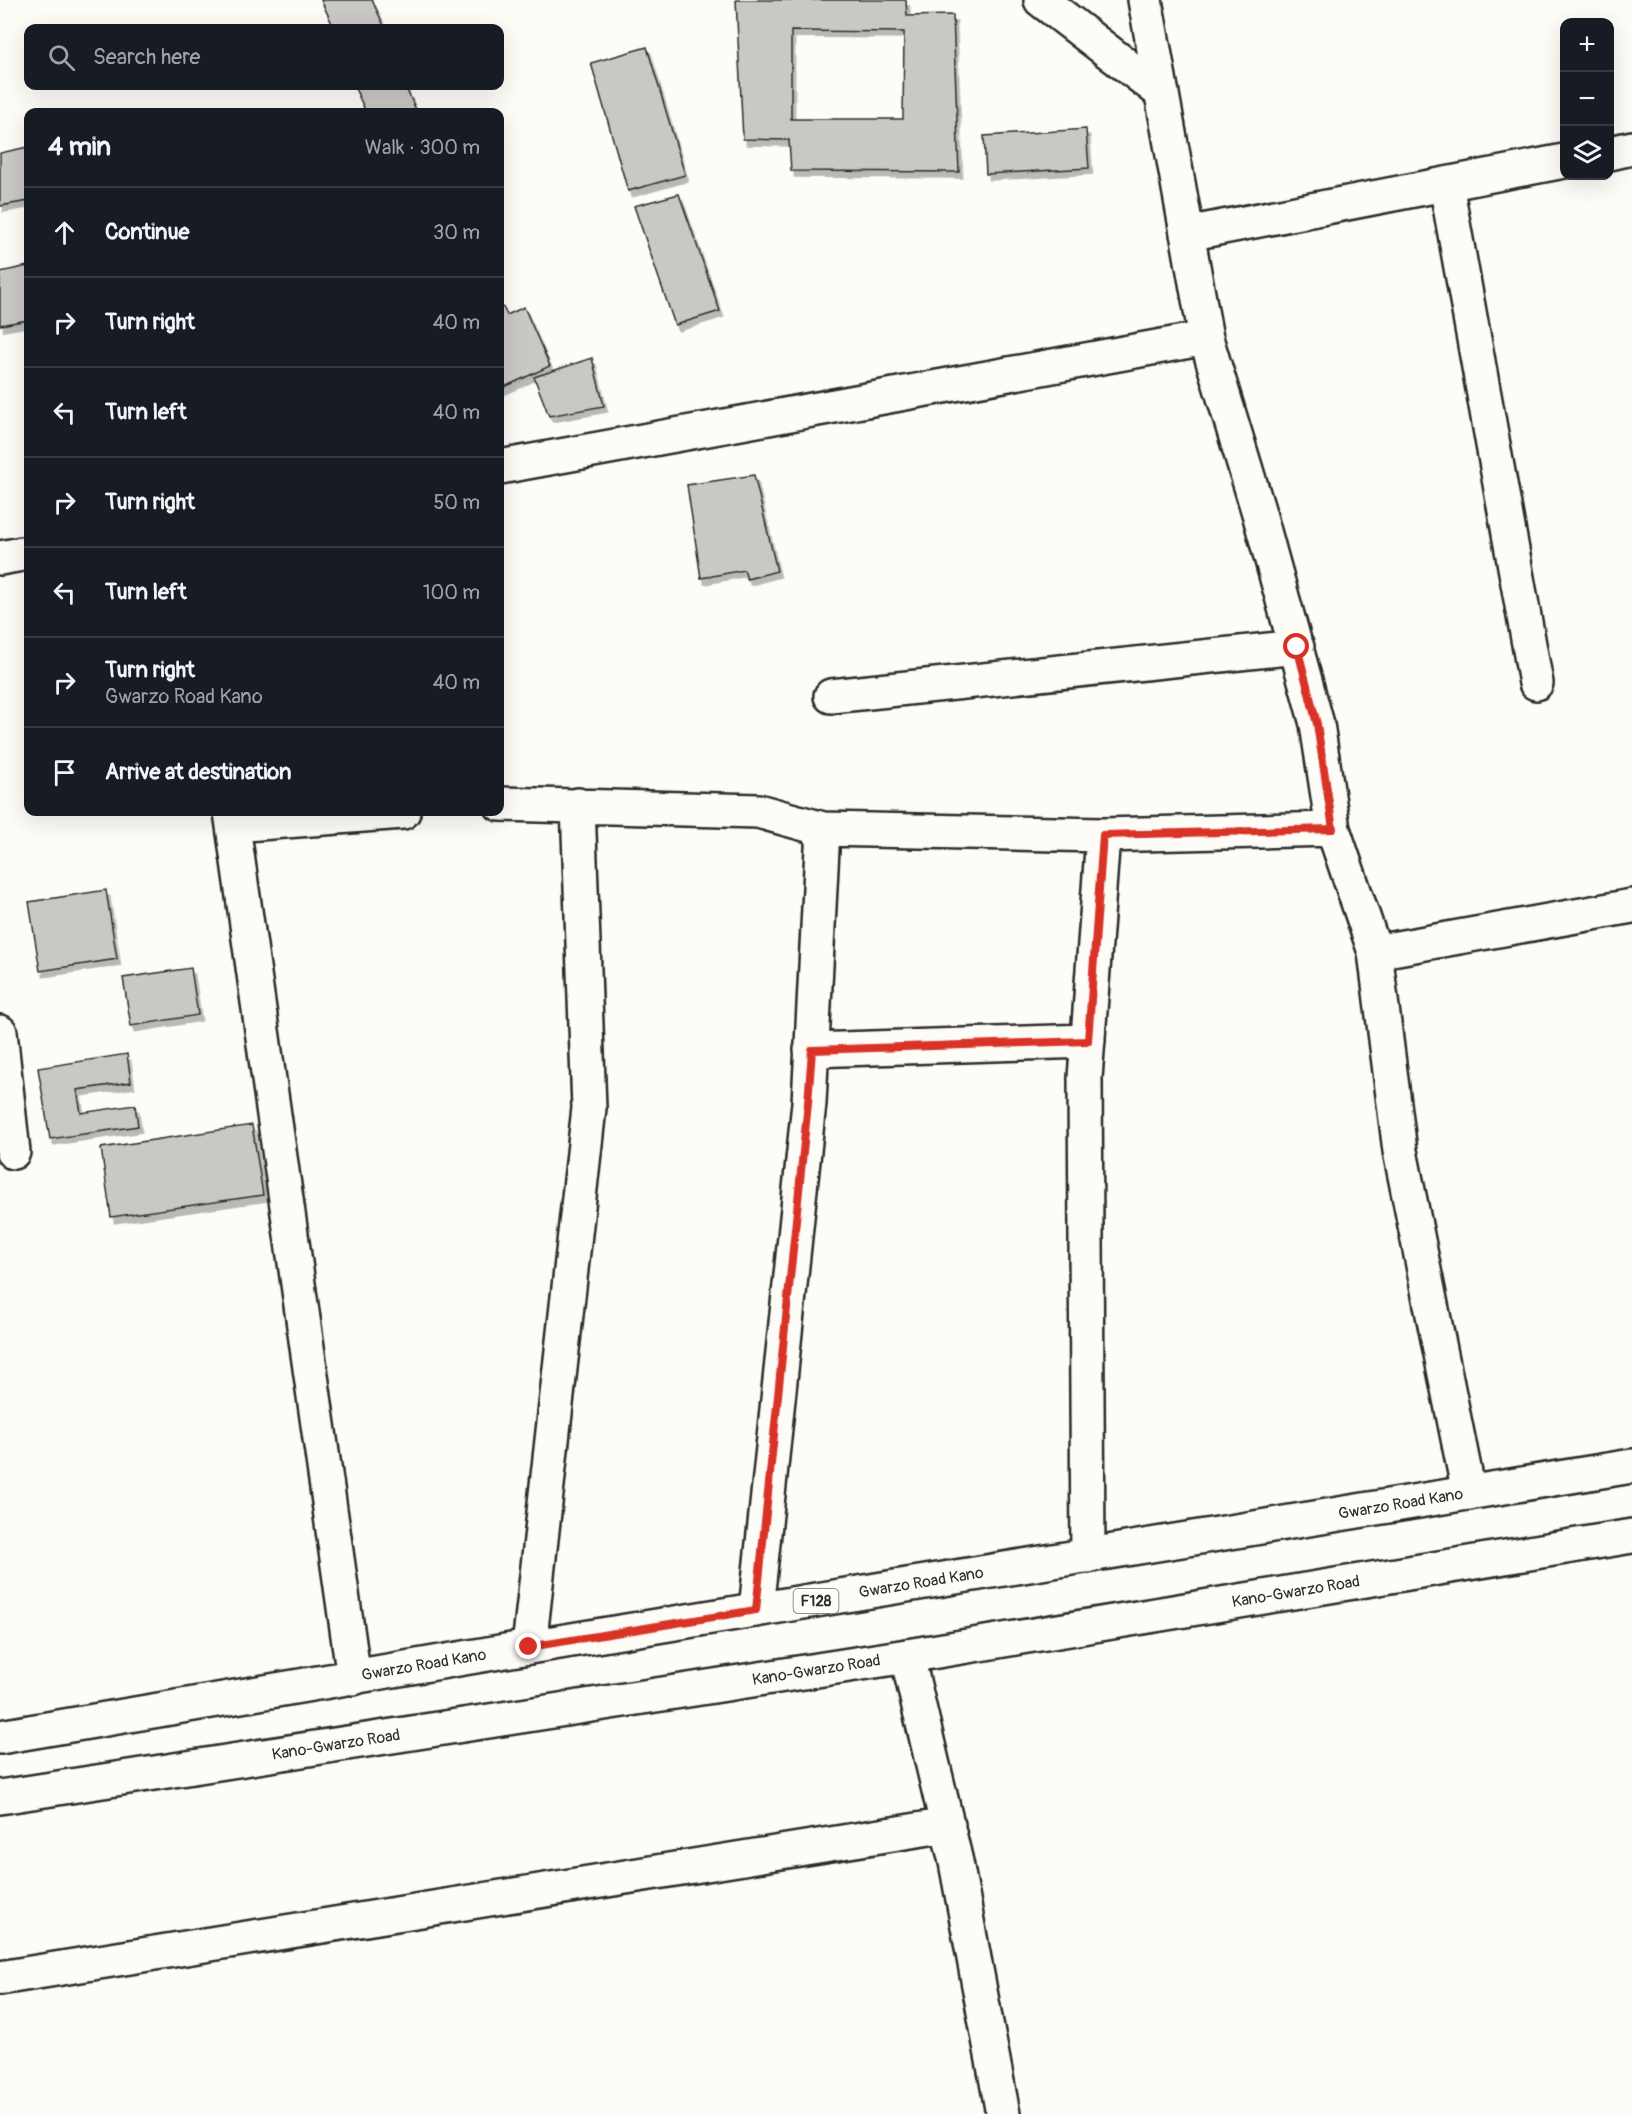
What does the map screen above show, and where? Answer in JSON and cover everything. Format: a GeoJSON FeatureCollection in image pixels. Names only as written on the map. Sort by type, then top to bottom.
{"type":"FeatureCollection","features":[{"type":"Feature","properties":{"kind":"street"},"geometry":{"type":"LineString","coordinates":[[1041,0],[1162,93]]}},
{"type":"Feature","properties":{"kind":"street"},"geometry":{"type":"LineString","coordinates":[[1145,0],[1206,338],[1297,647],[1317,724],[1333,829],[1375,952],[1400,1151],[1469,1493]]}},
{"type":"Feature","properties":{"kind":"street"},"geometry":{"type":"LineString","coordinates":[[1614,152],[1632,148]]}},
{"type":"Feature","properties":{"kind":"street"},"geometry":{"type":"LineString","coordinates":[[1187,234],[1560,162]]}},
{"type":"Feature","properties":{"kind":"street"},"geometry":{"type":"LineString","coordinates":[[1446,184],[1536,683]]}},
{"type":"Feature","properties":{"kind":"street"},"geometry":{"type":"LineString","coordinates":[[504,466],[1206,338]]}},
{"type":"Feature","properties":{"kind":"street"},"geometry":{"type":"LineString","coordinates":[[0,558],[24,554]]}},
{"type":"Feature","properties":{"kind":"street"},"geometry":{"type":"LineString","coordinates":[[831,696],[1297,647]]}},
{"type":"Feature","properties":{"kind":"street"},"geometry":{"type":"LineString","coordinates":[[504,804],[758,811],[823,829],[1103,835],[1333,829]]}},
{"type":"Feature","properties":{"kind":"street"},"geometry":{"type":"LineString","coordinates":[[529,1647],[589,1108],[578,805]]}},
{"type":"Feature","properties":{"kind":"street"},"geometry":{"type":"LineString","coordinates":[[289,816],[232,818],[354,1678]]}},
{"type":"Feature","properties":{"kind":"street"},"geometry":{"type":"LineString","coordinates":[[756,1610],[808,1103],[823,829]]}},
{"type":"Feature","properties":{"kind":"street"},"geometry":{"type":"LineString","coordinates":[[1088,1556],[1084,1078],[1103,835]]}},
{"type":"Feature","properties":{"kind":"street"},"geometry":{"type":"LineString","coordinates":[[1375,952],[1632,906]]}},
{"type":"Feature","properties":{"kind":"street"},"geometry":{"type":"LineString","coordinates":[[0,1032],[14,1152]]}},
{"type":"Feature","properties":{"kind":"street"},"geometry":{"type":"LineString","coordinates":[[812,1050],[1088,1041]]}},
{"type":"Feature","properties":{"kind":"street","name":"Gwarzo Road Kano"},"geometry":{"type":"LineString","coordinates":[[0,1737],[529,1647],[1632,1466]]}},
{"type":"Feature","properties":{"kind":"street","name":"Kano-Gwarzo Road"},"geometry":{"type":"LineString","coordinates":[[0,1797],[908,1656],[1632,1536]]}},
{"type":"Feature","properties":{"kind":"street"},"geometry":{"type":"LineString","coordinates":[[908,1656],[957,1862],[1004,2114]]}},
{"type":"Feature","properties":{"kind":"street"},"geometry":{"type":"LineString","coordinates":[[0,1978],[948,1825]]}},
{"type":"Feature","properties":{"kind":"building"},"geometry":{"type":"Polygon","coordinates":[[[321,0],[372,0],[383,24],[332,24],[321,0]]]}},
{"type":"Feature","properties":{"kind":"building"},"geometry":{"type":"Polygon","coordinates":[[[736,0],[906,0],[907,16],[953,15],[959,172],[791,171],[789,140],[743,139],[736,0]],[[791,31],[791,119],[903,119],[904,32],[791,31]]]}},
{"type":"Feature","properties":{"kind":"building"},"geometry":{"type":"Polygon","coordinates":[[[647,47],[685,175],[628,191],[591,63],[647,47]]]}},
{"type":"Feature","properties":{"kind":"building"},"geometry":{"type":"Polygon","coordinates":[[[356,90],[407,90],[415,108],[364,108],[356,90]]]}},
{"type":"Feature","properties":{"kind":"building"},"geometry":{"type":"Polygon","coordinates":[[[1086,129],[1089,168],[986,174],[984,136],[1086,129]]]}},
{"type":"Feature","properties":{"kind":"building"},"geometry":{"type":"Polygon","coordinates":[[[24,148],[24,202],[0,206],[0,153],[24,148]]]}},
{"type":"Feature","properties":{"kind":"building"},"geometry":{"type":"Polygon","coordinates":[[[679,194],[720,311],[675,325],[634,206],[679,194]]]}},
{"type":"Feature","properties":{"kind":"building"},"geometry":{"type":"Polygon","coordinates":[[[24,267],[24,321],[0,325],[0,272],[24,267]]]}},
{"type":"Feature","properties":{"kind":"building"},"geometry":{"type":"Polygon","coordinates":[[[524,307],[550,366],[504,387],[504,309],[507,315],[524,307]]]}},
{"type":"Feature","properties":{"kind":"building"},"geometry":{"type":"Polygon","coordinates":[[[592,358],[604,406],[549,416],[534,377],[592,358]]]}},
{"type":"Feature","properties":{"kind":"building"},"geometry":{"type":"Polygon","coordinates":[[[754,475],[777,571],[747,579],[744,570],[701,578],[687,485],[754,475]]]}},
{"type":"Feature","properties":{"kind":"building"},"geometry":{"type":"Polygon","coordinates":[[[106,890],[117,959],[40,971],[29,902],[106,890]]]}},
{"type":"Feature","properties":{"kind":"building"},"geometry":{"type":"Polygon","coordinates":[[[191,968],[198,1015],[131,1026],[123,978],[191,968]]]}},
{"type":"Feature","properties":{"kind":"building"},"geometry":{"type":"Polygon","coordinates":[[[127,1054],[131,1082],[77,1090],[81,1113],[135,1105],[138,1126],[50,1139],[38,1068],[127,1054]]]}},
{"type":"Feature","properties":{"kind":"building"},"geometry":{"type":"Polygon","coordinates":[[[252,1125],[263,1195],[111,1217],[101,1148],[252,1125]]]}},
{"type":"Feature","properties":{"kind":"route"},"geometry":{"type":"LineString","coordinates":[[529,1647],[756,1610],[812,1050],[1088,1041],[1103,835],[1333,829],[1317,724],[1297,647]]}}]}
